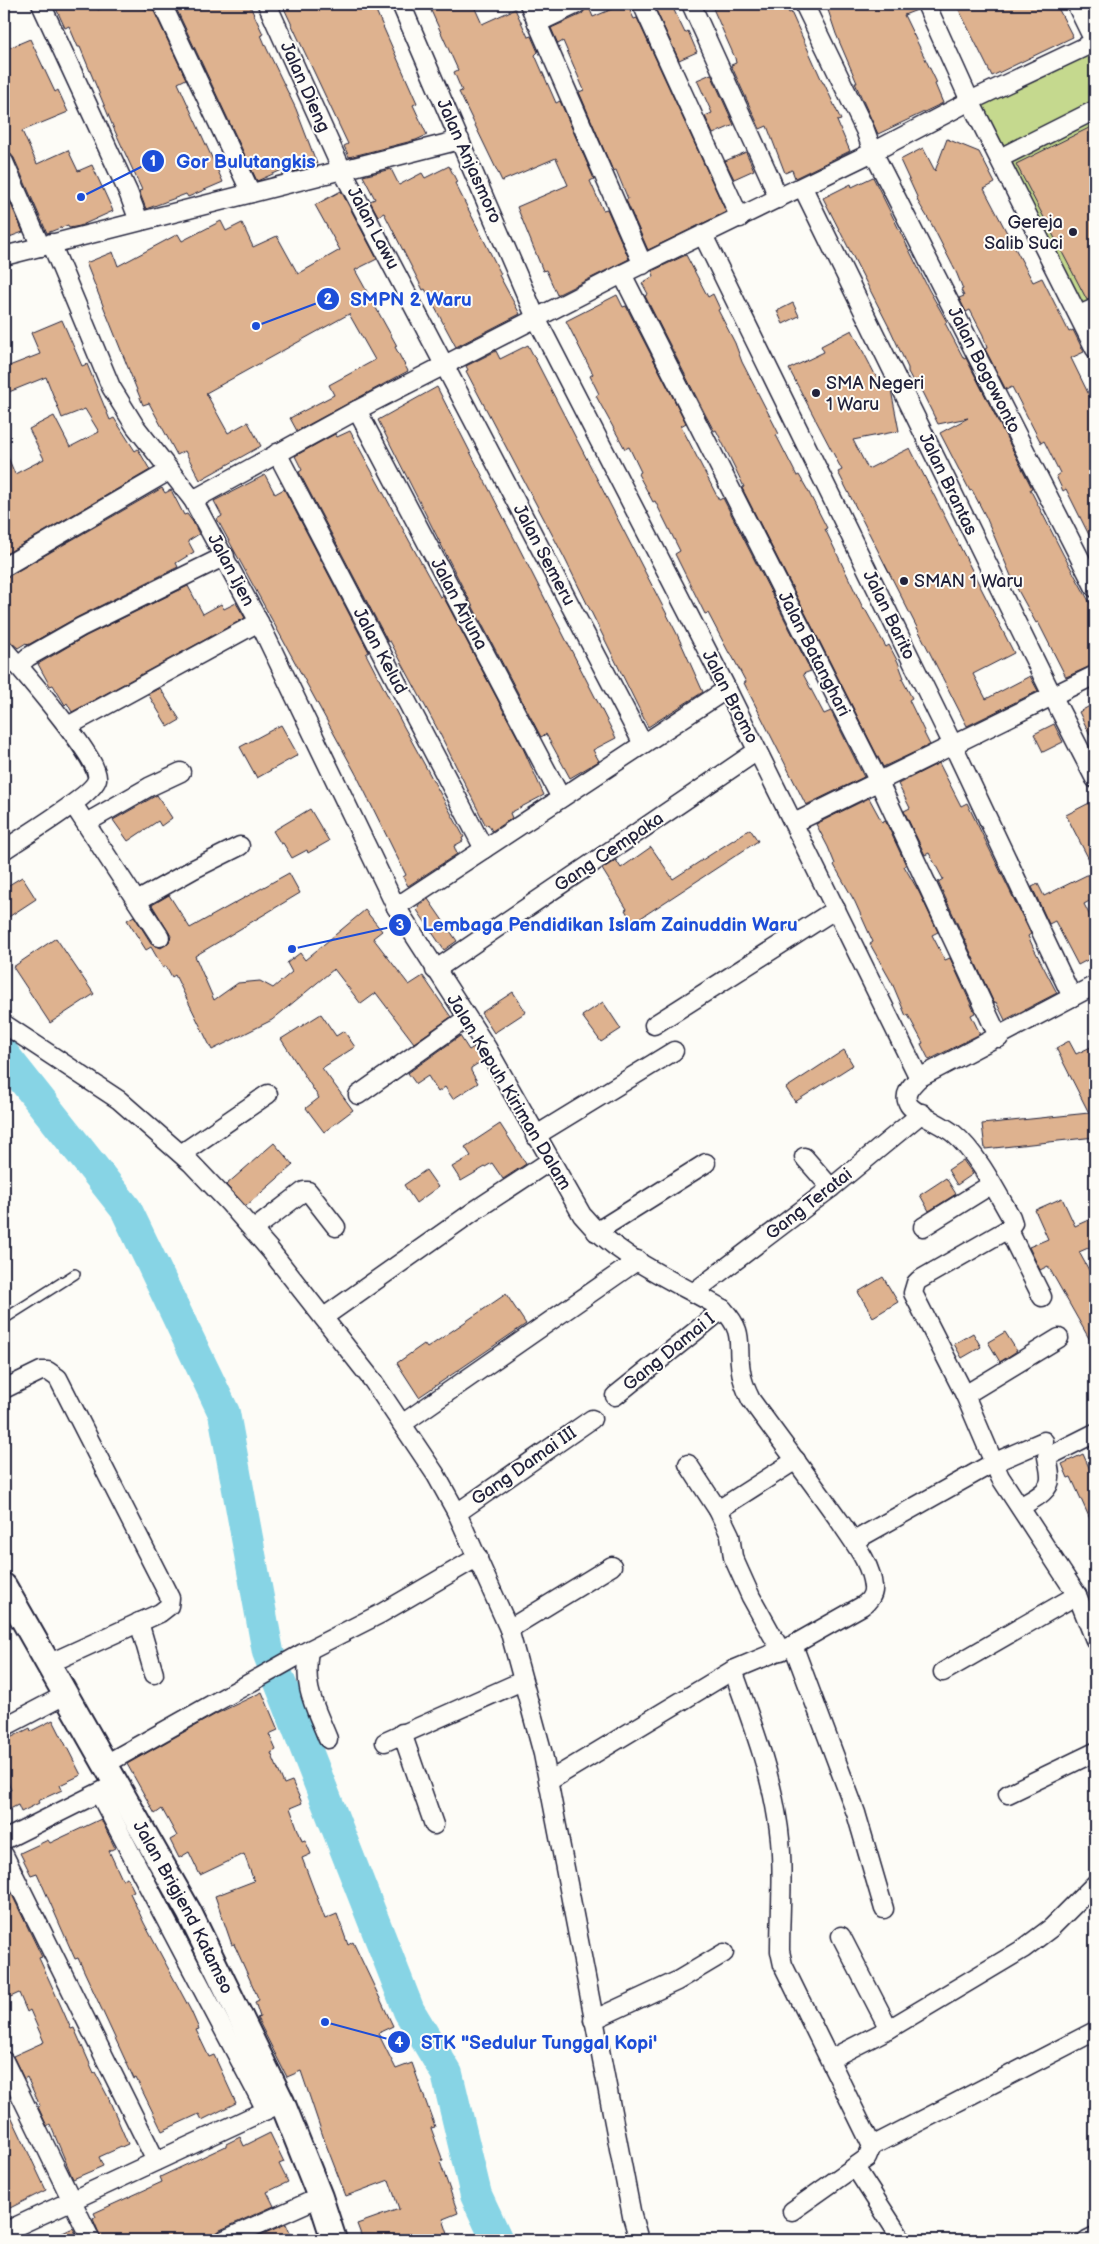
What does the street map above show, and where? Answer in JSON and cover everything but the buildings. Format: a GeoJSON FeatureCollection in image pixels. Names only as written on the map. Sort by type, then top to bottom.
{"type":"FeatureCollection","features":[{"type":"Feature","properties":{"kind":"street"},"geometry":{"type":"LineString","coordinates":[[41,4],[128,192],[139,221]]}},
{"type":"Feature","properties":{"kind":"street"},"geometry":{"type":"LineString","coordinates":[[162,4],[251,193]]}},
{"type":"Feature","properties":{"kind":"street","name":"Jalan Dieng"},"geometry":{"type":"LineString","coordinates":[[267,4],[342,170]]}},
{"type":"Feature","properties":{"kind":"street","name":"Jalan Anjasmoro"},"geometry":{"type":"LineString","coordinates":[[401,4],[536,318]]}},
{"type":"Feature","properties":{"kind":"street"},"geometry":{"type":"LineString","coordinates":[[529,4],[643,265]]}},
{"type":"Feature","properties":{"kind":"street"},"geometry":{"type":"LineString","coordinates":[[537,23],[577,4]]}},
{"type":"Feature","properties":{"kind":"street"},"geometry":{"type":"LineString","coordinates":[[642,4],[740,218]]}},
{"type":"Feature","properties":{"kind":"street"},"geometry":{"type":"LineString","coordinates":[[690,4],[778,199]]}},
{"type":"Feature","properties":{"kind":"street","name":"Jalan Bogowonto"},"geometry":{"type":"LineString","coordinates":[[804,4],[874,152],[1095,588]]}},
{"type":"Feature","properties":{"kind":"street"},"geometry":{"type":"LineString","coordinates":[[926,4],[970,101],[1095,349]]}},
{"type":"Feature","properties":{"kind":"street"},"geometry":{"type":"LineString","coordinates":[[193,500],[357,410],[622,274],[803,188],[970,101],[1095,42],[1076,4]]}},
{"type":"Feature","properties":{"kind":"street"},"geometry":{"type":"LineString","coordinates":[[1000,158],[1095,110]]}},
{"type":"Feature","properties":{"kind":"street"},"geometry":{"type":"LineString","coordinates":[[4,256],[460,140]]}},
{"type":"Feature","properties":{"kind":"street","name":"Jalan Ijen"},"geometry":{"type":"LineString","coordinates":[[4,162],[46,245],[110,388],[135,426],[193,500],[225,556],[259,622],[396,907]]}},
{"type":"Feature","properties":{"kind":"street","name":"Jalan Lawu"},"geometry":{"type":"LineString","coordinates":[[342,170],[445,366]]}},
{"type":"Feature","properties":{"kind":"street","name":"Jalan Brantas"},"geometry":{"type":"LineString","coordinates":[[803,188],[1095,779]]}},
{"type":"Feature","properties":{"kind":"street","name":"Jalan Barito"},"geometry":{"type":"LineString","coordinates":[[703,235],[953,745],[1072,997]]}},
{"type":"Feature","properties":{"kind":"street","name":"Jalan Batanghari"},"geometry":{"type":"LineString","coordinates":[[622,274],[879,782],[999,1038]]}},
{"type":"Feature","properties":{"kind":"street"},"geometry":{"type":"LineString","coordinates":[[1079,315],[1095,308]]}},
{"type":"Feature","properties":{"kind":"street","name":"Jalan Bromo"},"geometry":{"type":"LineString","coordinates":[[536,318],[727,689],[919,1078]]}},
{"type":"Feature","properties":{"kind":"street","name":"Jalan Semeru"},"geometry":{"type":"LineString","coordinates":[[445,366],[643,744]]}},
{"type":"Feature","properties":{"kind":"street","name":"Jalan Arjuna"},"geometry":{"type":"LineString","coordinates":[[357,410],[561,798]]}},
{"type":"Feature","properties":{"kind":"street","name":"Jalan Kelud"},"geometry":{"type":"LineString","coordinates":[[277,453],[484,849]]}},
{"type":"Feature","properties":{"kind":"street"},"geometry":{"type":"LineString","coordinates":[[4,567],[169,471]]}},
{"type":"Feature","properties":{"kind":"street"},"geometry":{"type":"LineString","coordinates":[[18,666],[28,657],[81,627],[225,556]]}},
{"type":"Feature","properties":{"kind":"street"},"geometry":{"type":"LineString","coordinates":[[68,726],[259,622]]}},
{"type":"Feature","properties":{"kind":"street"},"geometry":{"type":"LineString","coordinates":[[4,649],[68,726],[94,766],[98,776],[88,791],[73,804],[4,850]]}},
{"type":"Feature","properties":{"kind":"street"},"geometry":{"type":"LineString","coordinates":[[794,822],[1095,675]]}},
{"type":"Feature","properties":{"kind":"street"},"geometry":{"type":"LineString","coordinates":[[396,907],[727,689]]}},
{"type":"Feature","properties":{"kind":"street","name":"Gang Cempaka"},"geometry":{"type":"LineString","coordinates":[[435,970],[757,750]]}},
{"type":"Feature","properties":{"kind":"street"},"geometry":{"type":"LineString","coordinates":[[86,823],[149,787],[181,772]]}},
{"type":"Feature","properties":{"kind":"street"},"geometry":{"type":"LineString","coordinates":[[73,804],[160,937]]}},
{"type":"Feature","properties":{"kind":"street"},"geometry":{"type":"LineString","coordinates":[[137,902],[194,869],[240,846]]}},
{"type":"Feature","properties":{"kind":"street","name":"Jalan Kepuh Kiriman Dalam"},"geometry":{"type":"LineString","coordinates":[[396,907],[486,1048],[582,1215],[596,1232],[638,1260],[723,1309]]}},
{"type":"Feature","properties":{"kind":"street"},"geometry":{"type":"LineString","coordinates":[[654,1025],[836,909]]}},
{"type":"Feature","properties":{"kind":"street"},"geometry":{"type":"LineString","coordinates":[[1095,985],[999,1038],[919,1078],[908,1090],[906,1098],[910,1107],[955,1134],[965,1144],[992,1184],[1011,1217],[1013,1223],[1008,1229],[923,1277],[916,1283],[913,1293],[965,1395],[993,1463],[1077,1595],[1095,1640]]}},
{"type":"Feature","properties":{"kind":"street"},"geometry":{"type":"LineString","coordinates":[[358,1095],[467,1018]]}},
{"type":"Feature","properties":{"kind":"street"},"geometry":{"type":"LineString","coordinates":[[4,1024],[119,1100],[181,1154],[254,1230],[373,1381],[436,1475],[457,1513],[509,1629],[549,1781],[593,2020],[632,2216],[639,2240]]}},
{"type":"Feature","properties":{"kind":"street"},"geometry":{"type":"LineString","coordinates":[[535,1136],[674,1051]]}},
{"type":"Feature","properties":{"kind":"street"},"geometry":{"type":"LineString","coordinates":[[181,1154],[268,1094]]}},
{"type":"Feature","properties":{"kind":"street","name":"Gang Teratai"},"geometry":{"type":"LineString","coordinates":[[694,1292],[831,1188],[922,1113]]}},
{"type":"Feature","properties":{"kind":"street"},"geometry":{"type":"LineString","coordinates":[[804,1157],[831,1188]]}},
{"type":"Feature","properties":{"kind":"street"},"geometry":{"type":"LineString","coordinates":[[324,1317],[474,1210],[550,1161]]}},
{"type":"Feature","properties":{"kind":"street"},"geometry":{"type":"LineString","coordinates":[[596,1232],[706,1163]]}},
{"type":"Feature","properties":{"kind":"street"},"geometry":{"type":"LineString","coordinates":[[923,1227],[992,1184]]}},
{"type":"Feature","properties":{"kind":"street"},"geometry":{"type":"LineString","coordinates":[[254,1230],[304,1191],[308,1191],[336,1227]]}},
{"type":"Feature","properties":{"kind":"street"},"geometry":{"type":"LineString","coordinates":[[1008,1229],[1042,1297]]}},
{"type":"Feature","properties":{"kind":"street"},"geometry":{"type":"LineString","coordinates":[[402,1424],[638,1260]]}},
{"type":"Feature","properties":{"kind":"street"},"geometry":{"type":"LineString","coordinates":[[549,1781],[733,1670],[787,1648],[839,1621],[867,1603],[874,1590],[868,1568],[854,1540],[752,1400],[744,1386],[740,1368],[738,1332],[733,1320],[723,1309]]}},
{"type":"Feature","properties":{"kind":"street","name":"Gang Damai I"},"geometry":{"type":"LineString","coordinates":[[615,1396],[723,1309]]}},
{"type":"Feature","properties":{"kind":"street"},"geometry":{"type":"LineString","coordinates":[[965,1395],[1059,1338]]}},
{"type":"Feature","properties":{"kind":"street"},"geometry":{"type":"LineString","coordinates":[[4,1389],[40,1371],[48,1371],[58,1378],[170,1598],[166,1609],[48,1664]]}},
{"type":"Feature","properties":{"kind":"street","name":"Gang Damai III"},"geometry":{"type":"LineString","coordinates":[[457,1513],[592,1419]]}},
{"type":"Feature","properties":{"kind":"street"},"geometry":{"type":"LineString","coordinates":[[1020,1507],[1043,1492],[1049,1484],[1051,1479],[1047,1457],[1095,1433]]}},
{"type":"Feature","properties":{"kind":"street"},"geometry":{"type":"LineString","coordinates":[[854,1540],[993,1463],[1044,1441]]}},
{"type":"Feature","properties":{"kind":"street"},"geometry":{"type":"LineString","coordinates":[[718,1510],[796,1460]]}},
{"type":"Feature","properties":{"kind":"street"},"geometry":{"type":"LineString","coordinates":[[688,1464],[718,1510],[730,1535],[733,1558],[751,1597],[787,1648],[856,1813],[884,1908]]}},
{"type":"Feature","properties":{"kind":"street"},"geometry":{"type":"LineString","coordinates":[[4,1840],[106,1780],[263,1676],[380,1614],[478,1557]]}},
{"type":"Feature","properties":{"kind":"street"},"geometry":{"type":"LineString","coordinates":[[509,1629],[612,1566]]}},
{"type":"Feature","properties":{"kind":"street","name":"Jalan Brigjend Katamso"},"geometry":{"type":"LineString","coordinates":[[4,1586],[65,1696],[142,1851],[189,1912],[274,2106],[320,2197],[334,2240]]}},
{"type":"Feature","properties":{"kind":"street"},"geometry":{"type":"LineString","coordinates":[[943,1672],[1077,1595]]}},
{"type":"Feature","properties":{"kind":"street"},"geometry":{"type":"LineString","coordinates":[[139,1622],[154,1674]]}},
{"type":"Feature","properties":{"kind":"street"},"geometry":{"type":"LineString","coordinates":[[306,1652],[307,1688],[328,1739]]}},
{"type":"Feature","properties":{"kind":"street"},"geometry":{"type":"LineString","coordinates":[[733,1670],[759,1744],[777,1817],[780,1839],[780,1951],[783,1965],[872,2146],[871,2154],[792,2211]]}},
{"type":"Feature","properties":{"kind":"street"},"geometry":{"type":"LineString","coordinates":[[385,1742],[522,1681]]}},
{"type":"Feature","properties":{"kind":"street"},"geometry":{"type":"LineString","coordinates":[[4,1727],[65,1696]]}},
{"type":"Feature","properties":{"kind":"street"},"geometry":{"type":"LineString","coordinates":[[402,1733],[434,1825]]}},
{"type":"Feature","properties":{"kind":"street"},"geometry":{"type":"LineString","coordinates":[[1008,1794],[1095,1752]]}},
{"type":"Feature","properties":{"kind":"street"},"geometry":{"type":"LineString","coordinates":[[4,1855],[156,2161]]}},
{"type":"Feature","properties":{"kind":"street"},"geometry":{"type":"LineString","coordinates":[[830,2060],[888,2030],[1023,1949],[1051,1928],[1095,1884]]}},
{"type":"Feature","properties":{"kind":"street"},"geometry":{"type":"LineString","coordinates":[[841,1936],[888,2030]]}},
{"type":"Feature","properties":{"kind":"street"},"geometry":{"type":"LineString","coordinates":[[593,2020],[677,1981],[724,1953]]}},
{"type":"Feature","properties":{"kind":"street"},"geometry":{"type":"LineString","coordinates":[[872,2146],[1095,2031]]}},
{"type":"Feature","properties":{"kind":"street"},"geometry":{"type":"LineString","coordinates":[[4,2061],[91,2240]]}},
{"type":"Feature","properties":{"kind":"street"},"geometry":{"type":"LineString","coordinates":[[4,2232],[274,2106]]}},
{"type":"Feature","properties":{"kind":"street"},"geometry":{"type":"LineString","coordinates":[[855,2167],[902,2240]]}},
{"type":"Feature","properties":{"kind":"street"},"geometry":{"type":"LineString","coordinates":[[224,2240],[320,2197]]}},
{"type":"Feature","properties":{"kind":"street"},"geometry":{"type":"LineString","coordinates":[[1087,2240],[1095,2236]]}},
{"type":"Feature","properties":{"kind":"lane"},"geometry":{"type":"LineString","coordinates":[[4,1319],[75,1274]]}},
{"type":"Feature","properties":{"kind":"green space"},"geometry":{"type":"Polygon","coordinates":[[[1095,42],[1095,308],[1079,315],[970,101],[1095,42]]]}},
{"type":"Feature","properties":{"kind":"waterway"},"geometry":{"type":"LineString","coordinates":[[4,1055],[126,1209],[224,1413],[268,1652],[409,2011],[447,2074],[476,2195],[497,2240]]}},
{"type":"Feature","properties":{"kind":"place","name":"Gor Bulutangkis"},"geometry":{"type":"Point","coordinates":[81,197]}},
{"type":"Feature","properties":{"kind":"place","name":"Gereja Salib Suci"},"geometry":{"type":"Point","coordinates":[1073,232]}},
{"type":"Feature","properties":{"kind":"place","name":"SMPN 2 Waru"},"geometry":{"type":"Point","coordinates":[256,326]}},
{"type":"Feature","properties":{"kind":"place","name":"SMA Negeri 1 Waru"},"geometry":{"type":"Point","coordinates":[816,393]}},
{"type":"Feature","properties":{"kind":"place","name":"SMAN 1 Waru"},"geometry":{"type":"Point","coordinates":[904,581]}},
{"type":"Feature","properties":{"kind":"place","name":"Lembaga Pendidikan Islam Zainuddin Waru"},"geometry":{"type":"Point","coordinates":[292,949]}},
{"type":"Feature","properties":{"kind":"place","name":"STK \"Sedulur Tunggal Kopi'"},"geometry":{"type":"Point","coordinates":[325,2022]}}]}
